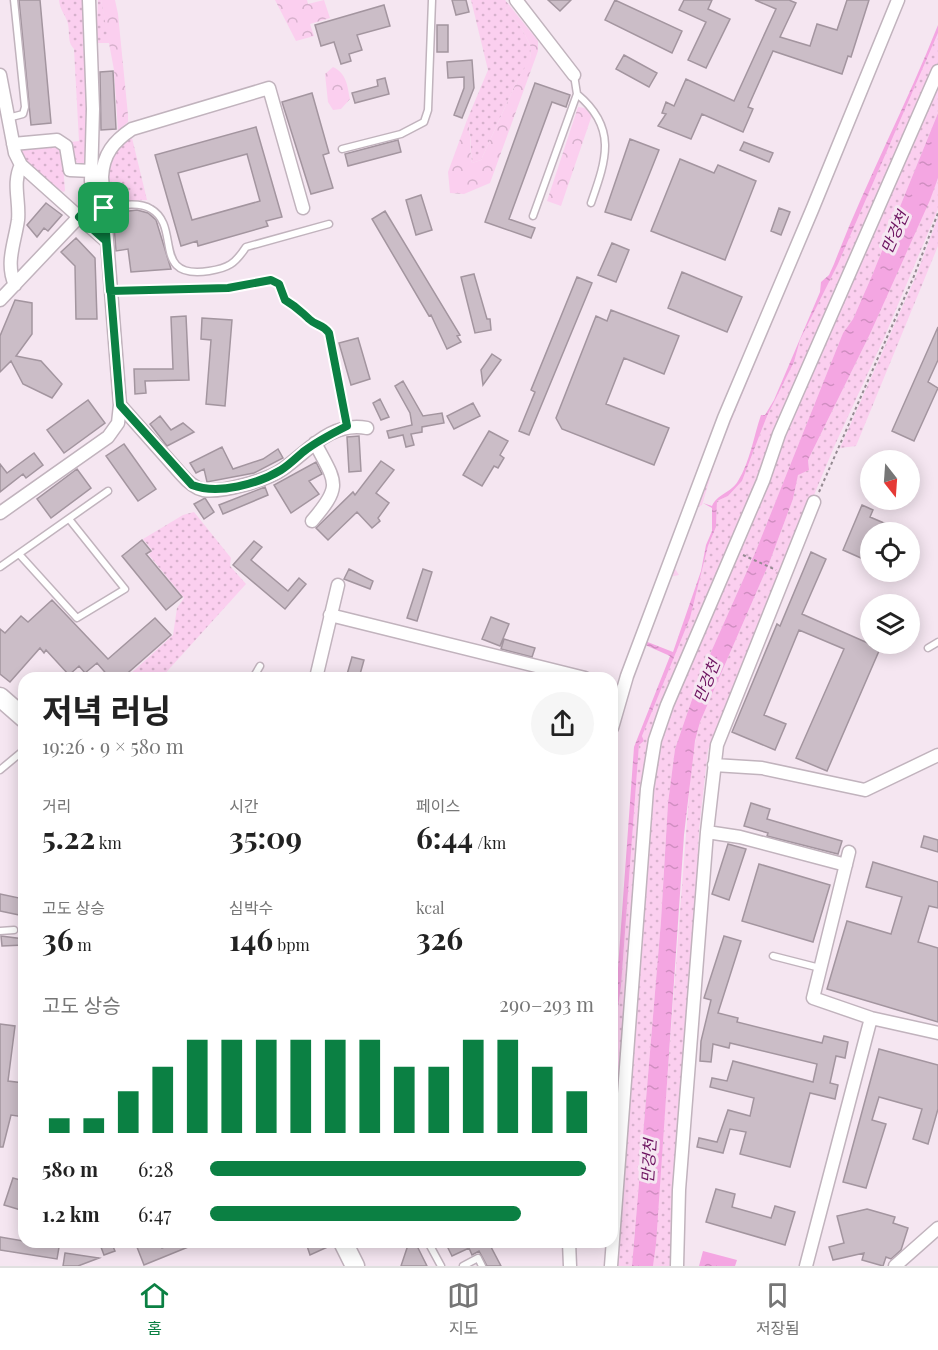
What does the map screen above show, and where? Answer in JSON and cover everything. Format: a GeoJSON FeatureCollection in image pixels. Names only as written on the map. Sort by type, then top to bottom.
{"type":"FeatureCollection","features":[{"type":"Feature","properties":{"kind":"street"},"geometry":{"type":"LineString","coordinates":[[0,513],[108,437],[118,423],[120,405],[106,241],[92,171],[93,109],[89,0]]}},
{"type":"Feature","properties":{"kind":"street"},"geometry":{"type":"LineString","coordinates":[[516,0],[574,75]]}},
{"type":"Feature","properties":{"kind":"street"},"geometry":{"type":"LineString","coordinates":[[618,688],[724,418],[786,274],[898,0]]}},
{"type":"Feature","properties":{"kind":"street"},"geometry":{"type":"LineString","coordinates":[[618,1176],[649,779],[656,740],[667,705],[813,356],[938,71]]}},
{"type":"Feature","properties":{"kind":"street"},"geometry":{"type":"LineString","coordinates":[[0,75],[13,144],[21,165],[106,241]]}},
{"type":"Feature","properties":{"kind":"street"},"geometry":{"type":"LineString","coordinates":[[99,204],[103,163],[118,138],[132,129],[269,88],[303,208]]}},
{"type":"Feature","properties":{"kind":"street"},"geometry":{"type":"LineString","coordinates":[[13,144],[57,140],[66,146],[70,170],[92,171]]}},
{"type":"Feature","properties":{"kind":"street"},"geometry":{"type":"LineString","coordinates":[[15,285],[10,274],[11,246],[18,220],[16,174],[21,165]]}},
{"type":"Feature","properties":{"kind":"street"},"geometry":{"type":"LineString","coordinates":[[0,300],[79,217],[99,204]]}},
{"type":"Feature","properties":{"kind":"street"},"geometry":{"type":"LineString","coordinates":[[120,405],[181,474],[192,485],[204,490],[222,489],[266,477],[282,470],[315,443],[347,426],[367,428]]}},
{"type":"Feature","properties":{"kind":"street"},"geometry":{"type":"LineString","coordinates":[[312,521],[332,498],[334,488],[332,476],[315,443]]}},
{"type":"Feature","properties":{"kind":"street"},"geometry":{"type":"LineString","coordinates":[[677,1266],[680,1190],[707,832],[717,745],[814,502]]}},
{"type":"Feature","properties":{"kind":"street"},"geometry":{"type":"LineString","coordinates":[[317,672],[338,585]]}},
{"type":"Feature","properties":{"kind":"street"},"geometry":{"type":"LineString","coordinates":[[330,615],[561,672]]}},
{"type":"Feature","properties":{"kind":"street"},"geometry":{"type":"LineString","coordinates":[[0,697],[18,713]]}},
{"type":"Feature","properties":{"kind":"street"},"geometry":{"type":"LineString","coordinates":[[714,765],[762,768],[865,790],[938,755]]}},
{"type":"Feature","properties":{"kind":"street"},"geometry":{"type":"LineString","coordinates":[[707,832],[740,837],[846,865]]}},
{"type":"Feature","properties":{"kind":"street"},"geometry":{"type":"LineString","coordinates":[[849,852],[813,998],[871,1018],[938,1034]]}},
{"type":"Feature","properties":{"kind":"street"},"geometry":{"type":"LineString","coordinates":[[806,1266],[871,1018]]}},
{"type":"Feature","properties":{"kind":"street"},"geometry":{"type":"LineString","coordinates":[[895,1266],[938,1228]]}},
{"type":"Feature","properties":{"kind":"street"},"geometry":{"type":"LineString","coordinates":[[346,1248],[356,1266]]}},
{"type":"Feature","properties":{"kind":"street"},"geometry":{"type":"LineString","coordinates":[[569,1248],[570,1266]]}},
{"type":"Feature","properties":{"kind":"street"},"geometry":{"type":"LineString","coordinates":[[611,1266],[612,1248]]}},
{"type":"Feature","properties":{"kind":"lane"},"geometry":{"type":"LineString","coordinates":[[8,118],[23,114],[24,107],[14,0]]}},
{"type":"Feature","properties":{"kind":"lane"},"geometry":{"type":"LineString","coordinates":[[342,149],[401,134],[424,122],[428,110],[432,0]]}},
{"type":"Feature","properties":{"kind":"lane"},"geometry":{"type":"LineString","coordinates":[[533,216],[577,94],[574,75]]}},
{"type":"Feature","properties":{"kind":"lane"},"geometry":{"type":"LineString","coordinates":[[577,94],[598,116],[607,156],[591,203]]}},
{"type":"Feature","properties":{"kind":"lane"},"geometry":{"type":"LineString","coordinates":[[99,204],[149,207],[158,215],[173,261],[182,270],[197,273],[226,268],[235,263],[246,248],[329,224]]}},
{"type":"Feature","properties":{"kind":"lane"},"geometry":{"type":"LineString","coordinates":[[110,291],[228,288],[271,280],[279,284],[285,300],[298,306],[308,319],[323,325],[329,333],[347,426]]}},
{"type":"Feature","properties":{"kind":"lane"},"geometry":{"type":"LineString","coordinates":[[0,567],[108,491]]}},
{"type":"Feature","properties":{"kind":"lane"},"geometry":{"type":"LineString","coordinates":[[19,554],[77,618],[124,589],[69,519]]}},
{"type":"Feature","properties":{"kind":"lane"},"geometry":{"type":"LineString","coordinates":[[928,648],[938,642]]}},
{"type":"Feature","properties":{"kind":"lane"},"geometry":{"type":"LineString","coordinates":[[256,672],[260,666]]}},
{"type":"Feature","properties":{"kind":"lane"},"geometry":{"type":"LineString","coordinates":[[0,770],[18,755]]}},
{"type":"Feature","properties":{"kind":"lane"},"geometry":{"type":"LineString","coordinates":[[0,931],[14,930]]}},
{"type":"Feature","properties":{"kind":"lane"},"geometry":{"type":"LineString","coordinates":[[774,956],[821,968]]}},
{"type":"Feature","properties":{"kind":"lane"},"geometry":{"type":"LineString","coordinates":[[431,1248],[441,1266]]}},
{"type":"Feature","properties":{"kind":"lane"},"geometry":{"type":"LineString","coordinates":[[464,1266],[478,1258],[482,1266]]}},
{"type":"Feature","properties":{"kind":"path"},"geometry":{"type":"LineString","coordinates":[[814,502],[914,276],[938,213]]}},
{"type":"Feature","properties":{"kind":"path"},"geometry":{"type":"LineString","coordinates":[[732,551],[765,565]]}},
{"type":"Feature","properties":{"kind":"green space"},"geometry":{"type":"Polygon","coordinates":[[[59,0],[83,0],[83,43],[88,101],[87,164],[72,162],[71,142],[79,141],[74,49],[70,43],[68,24],[59,0]]]}},
{"type":"Feature","properties":{"kind":"green space"},"geometry":{"type":"Polygon","coordinates":[[[98,0],[101,0],[110,43],[96,43],[98,0]]]}},
{"type":"Feature","properties":{"kind":"green space"},"geometry":{"type":"Polygon","coordinates":[[[101,0],[115,0],[118,14],[128,122],[118,131],[114,70],[101,0]]]}},
{"type":"Feature","properties":{"kind":"green space"},"geometry":{"type":"Polygon","coordinates":[[[275,0],[307,0],[308,4],[324,0],[330,18],[310,24],[314,36],[296,41],[275,0]]]}},
{"type":"Feature","properties":{"kind":"green space"},"geometry":{"type":"Polygon","coordinates":[[[471,0],[505,0],[510,6],[505,8],[522,29],[531,47],[530,60],[517,81],[481,160],[472,163],[467,120],[488,70],[471,0]]]}},
{"type":"Feature","properties":{"kind":"green space"},"geometry":{"type":"Polygon","coordinates":[[[900,0],[903,0],[887,45],[717,455],[702,505],[698,507],[675,562],[674,567],[679,575],[669,577],[628,688],[618,726],[618,716],[629,676],[672,562],[696,509],[715,449],[900,0]]]}},
{"type":"Feature","properties":{"kind":"green space"},"geometry":{"type":"Polygon","coordinates":[[[510,6],[538,41],[538,51],[490,183],[464,194],[450,193],[448,172],[467,120],[472,163],[481,160],[517,81],[530,59],[531,47],[522,29],[505,8],[510,6]]]}},
{"type":"Feature","properties":{"kind":"green space"},"geometry":{"type":"Polygon","coordinates":[[[938,33],[938,68],[654,740],[618,1151],[618,1008],[639,745],[644,741],[642,736],[690,618],[708,546],[716,527],[717,501],[728,496],[742,481],[767,416],[794,362],[800,340],[838,264],[938,33]]]}},
{"type":"Feature","properties":{"kind":"green space"},"geometry":{"type":"Polygon","coordinates":[[[333,67],[344,77],[350,99],[341,109],[333,110],[328,102],[325,74],[333,67]]]}},
{"type":"Feature","properties":{"kind":"green space"},"geometry":{"type":"Polygon","coordinates":[[[938,73],[938,113],[871,278],[853,319],[843,333],[755,553],[699,679],[675,749],[668,803],[661,921],[632,1266],[613,1266],[614,1248],[618,1248],[618,1200],[649,789],[668,705],[938,73]]]}},
{"type":"Feature","properties":{"kind":"green space"},"geometry":{"type":"Polygon","coordinates":[[[578,107],[585,108],[592,115],[561,206],[547,201],[578,107]]]}},
{"type":"Feature","properties":{"kind":"green space"},"geometry":{"type":"Polygon","coordinates":[[[132,138],[147,200],[111,202],[108,183],[110,166],[117,150],[132,138]]]}},
{"type":"Feature","properties":{"kind":"green space"},"geometry":{"type":"Polygon","coordinates":[[[55,145],[62,149],[65,191],[63,192],[25,163],[22,151],[27,147],[55,145]]]}},
{"type":"Feature","properties":{"kind":"green space"},"geometry":{"type":"Polygon","coordinates":[[[938,178],[938,209],[884,338],[834,447],[708,750],[699,830],[696,910],[671,1244],[674,1266],[653,1266],[692,755],[700,722],[770,561],[793,499],[798,474],[809,470],[808,460],[870,334],[938,178]]]}},
{"type":"Feature","properties":{"kind":"green space"},"geometry":{"type":"Polygon","coordinates":[[[938,217],[938,246],[856,446],[840,448],[916,276],[938,217]]]}},
{"type":"Feature","properties":{"kind":"green space"},"geometry":{"type":"Polygon","coordinates":[[[194,512],[231,558],[230,566],[246,584],[166,672],[133,672],[173,635],[177,608],[184,598],[149,555],[152,550],[143,539],[183,515],[194,512]]]}},
{"type":"Feature","properties":{"kind":"water"},"geometry":{"type":"Polygon","coordinates":[[[938,25],[938,33],[838,264],[800,340],[794,362],[767,416],[742,481],[728,496],[717,501],[716,527],[708,546],[690,618],[642,736],[644,741],[639,745],[618,1008],[618,968],[634,747],[670,656],[643,644],[645,641],[673,652],[701,571],[706,545],[712,531],[712,508],[703,503],[712,506],[717,499],[735,485],[742,474],[761,415],[765,415],[774,400],[820,292],[821,282],[829,275],[938,25]]]}},
{"type":"Feature","properties":{"kind":"water","name":"만겅천"},"geometry":{"type":"Polygon","coordinates":[[[938,113],[938,178],[930,200],[870,334],[808,460],[809,470],[798,475],[793,499],[770,561],[700,722],[695,741],[684,835],[656,1244],[653,1266],[632,1266],[661,921],[668,803],[675,749],[699,679],[755,553],[843,333],[853,319],[871,278],[938,113]]]}},
{"type":"Feature","properties":{"kind":"water"},"geometry":{"type":"Polygon","coordinates":[[[703,1251],[737,1260],[735,1266],[699,1266],[703,1251]]]}},
{"type":"Feature","properties":{"kind":"building"},"geometry":{"type":"Polygon","coordinates":[[[19,0],[40,0],[51,123],[31,125],[19,0]]]}},
{"type":"Feature","properties":{"kind":"building"},"geometry":{"type":"Polygon","coordinates":[[[452,0],[466,0],[469,12],[456,15],[452,0]]]}},
{"type":"Feature","properties":{"kind":"building"},"geometry":{"type":"Polygon","coordinates":[[[548,0],[571,0],[560,11],[548,0]]]}},
{"type":"Feature","properties":{"kind":"building"},"geometry":{"type":"Polygon","coordinates":[[[615,0],[682,31],[672,53],[605,20],[615,0]]]}},
{"type":"Feature","properties":{"kind":"building"},"geometry":{"type":"Polygon","coordinates":[[[684,0],[712,0],[708,9],[730,19],[706,68],[688,60],[706,22],[679,10],[684,0]]]}},
{"type":"Feature","properties":{"kind":"building"},"geometry":{"type":"Polygon","coordinates":[[[755,0],[789,0],[796,3],[780,37],[810,46],[817,24],[837,30],[847,0],[869,0],[851,57],[848,56],[842,74],[773,51],[748,107],[753,109],[743,132],[702,114],[691,139],[658,126],[666,114],[662,113],[666,102],[674,106],[686,79],[734,101],[776,9],[755,0]]]}},
{"type":"Feature","properties":{"kind":"building"},"geometry":{"type":"Polygon","coordinates":[[[384,5],[390,26],[357,35],[362,50],[349,54],[351,61],[341,64],[334,42],[321,46],[315,25],[384,5]]]}},
{"type":"Feature","properties":{"kind":"building"},"geometry":{"type":"Polygon","coordinates":[[[437,25],[448,25],[448,52],[437,52],[437,25]]]}},
{"type":"Feature","properties":{"kind":"building"},"geometry":{"type":"Polygon","coordinates":[[[624,55],[657,73],[649,87],[616,69],[624,55]]]}},
{"type":"Feature","properties":{"kind":"building"},"geometry":{"type":"Polygon","coordinates":[[[472,60],[474,88],[462,118],[454,115],[464,88],[464,77],[448,78],[447,62],[472,60]]]}},
{"type":"Feature","properties":{"kind":"building"},"geometry":{"type":"Polygon","coordinates":[[[113,71],[116,129],[101,130],[100,72],[113,71]]]}},
{"type":"Feature","properties":{"kind":"building"},"geometry":{"type":"Polygon","coordinates":[[[385,78],[389,94],[355,103],[352,93],[378,86],[377,80],[385,78]]]}},
{"type":"Feature","properties":{"kind":"building"},"geometry":{"type":"Polygon","coordinates":[[[535,83],[570,95],[566,107],[552,102],[509,219],[535,228],[531,238],[485,222],[535,83]]]}},
{"type":"Feature","properties":{"kind":"building"},"geometry":{"type":"Polygon","coordinates":[[[312,93],[329,153],[323,155],[333,188],[311,194],[282,102],[312,93]]]}},
{"type":"Feature","properties":{"kind":"building"},"geometry":{"type":"Polygon","coordinates":[[[256,127],[282,217],[266,221],[268,226],[198,246],[197,241],[181,246],[155,155],[256,127]],[[247,154],[178,173],[192,220],[260,201],[247,154]]]}},
{"type":"Feature","properties":{"kind":"building"},"geometry":{"type":"Polygon","coordinates":[[[630,139],[659,150],[631,220],[605,212],[630,139]]]}},
{"type":"Feature","properties":{"kind":"building"},"geometry":{"type":"Polygon","coordinates":[[[398,140],[401,152],[348,166],[345,154],[398,140]]]}},
{"type":"Feature","properties":{"kind":"building"},"geometry":{"type":"Polygon","coordinates":[[[744,142],[773,153],[769,162],[740,150],[744,142]]]}},
{"type":"Feature","properties":{"kind":"building"},"geometry":{"type":"Polygon","coordinates":[[[680,159],[714,173],[718,165],[756,181],[725,260],[651,231],[680,159]]]}},
{"type":"Feature","properties":{"kind":"building"},"geometry":{"type":"Polygon","coordinates":[[[421,195],[432,230],[416,235],[406,200],[421,195]]]}},
{"type":"Feature","properties":{"kind":"building"},"geometry":{"type":"Polygon","coordinates":[[[46,203],[62,215],[48,231],[44,228],[37,237],[27,225],[46,203]]]}},
{"type":"Feature","properties":{"kind":"building"},"geometry":{"type":"Polygon","coordinates":[[[779,208],[790,212],[781,235],[771,231],[779,208]]]}},
{"type":"Feature","properties":{"kind":"building"},"geometry":{"type":"Polygon","coordinates":[[[137,210],[148,213],[156,220],[171,269],[131,272],[128,249],[116,251],[113,213],[137,210]]]}},
{"type":"Feature","properties":{"kind":"building"},"geometry":{"type":"Polygon","coordinates":[[[385,211],[460,335],[457,336],[461,342],[447,349],[431,315],[429,316],[372,219],[385,211]]]}},
{"type":"Feature","properties":{"kind":"building"},"geometry":{"type":"Polygon","coordinates":[[[76,238],[95,258],[97,319],[76,319],[75,266],[61,252],[76,238]]]}},
{"type":"Feature","properties":{"kind":"building"},"geometry":{"type":"Polygon","coordinates":[[[612,243],[629,250],[616,282],[598,275],[612,243]]]}},
{"type":"Feature","properties":{"kind":"building"},"geometry":{"type":"Polygon","coordinates":[[[682,272],[742,297],[727,332],[668,308],[682,272]]]}},
{"type":"Feature","properties":{"kind":"building"},"geometry":{"type":"Polygon","coordinates":[[[474,274],[487,319],[490,319],[491,330],[475,333],[461,277],[474,274]]]}},
{"type":"Feature","properties":{"kind":"building"},"geometry":{"type":"Polygon","coordinates":[[[577,277],[592,283],[529,435],[519,431],[535,392],[531,390],[577,277]]]}},
{"type":"Feature","properties":{"kind":"building"},"geometry":{"type":"Polygon","coordinates":[[[15,300],[32,303],[32,334],[16,356],[41,361],[62,384],[52,398],[23,384],[11,361],[0,372],[0,336],[15,300]]]}},
{"type":"Feature","properties":{"kind":"building"},"geometry":{"type":"Polygon","coordinates":[[[611,310],[679,336],[664,374],[624,358],[606,404],[669,428],[654,465],[562,429],[556,418],[596,316],[607,321],[611,310]]]}},
{"type":"Feature","properties":{"kind":"building"},"geometry":{"type":"Polygon","coordinates":[[[186,316],[189,380],[145,381],[146,393],[135,394],[134,369],[173,369],[171,317],[186,316]]]}},
{"type":"Feature","properties":{"kind":"building"},"geometry":{"type":"Polygon","coordinates":[[[202,318],[232,320],[225,406],[206,404],[211,340],[201,339],[202,318]]]}},
{"type":"Feature","properties":{"kind":"building"},"geometry":{"type":"Polygon","coordinates":[[[938,327],[938,360],[928,382],[938,388],[914,441],[892,431],[938,327]]]}},
{"type":"Feature","properties":{"kind":"building"},"geometry":{"type":"Polygon","coordinates":[[[358,338],[370,379],[351,385],[339,343],[358,338]]]}},
{"type":"Feature","properties":{"kind":"building"},"geometry":{"type":"Polygon","coordinates":[[[492,354],[501,360],[483,385],[481,370],[492,354]]]}},
{"type":"Feature","properties":{"kind":"building"},"geometry":{"type":"Polygon","coordinates":[[[403,381],[423,416],[442,413],[444,423],[422,427],[422,432],[411,434],[414,445],[406,447],[403,435],[389,438],[387,431],[412,425],[410,413],[395,386],[403,381]]]}},
{"type":"Feature","properties":{"kind":"building"},"geometry":{"type":"Polygon","coordinates":[[[380,399],[389,417],[381,420],[373,403],[380,399]]]}},
{"type":"Feature","properties":{"kind":"building"},"geometry":{"type":"Polygon","coordinates":[[[88,400],[105,423],[64,453],[47,430],[88,400]]]}},
{"type":"Feature","properties":{"kind":"building"},"geometry":{"type":"Polygon","coordinates":[[[473,403],[480,416],[454,429],[447,416],[473,403]]]}},
{"type":"Feature","properties":{"kind":"building"},"geometry":{"type":"Polygon","coordinates":[[[160,416],[171,430],[183,423],[194,432],[167,446],[150,424],[160,416]]]}},
{"type":"Feature","properties":{"kind":"building"},"geometry":{"type":"Polygon","coordinates":[[[489,431],[508,441],[500,455],[504,458],[498,468],[494,466],[482,486],[463,475],[489,431]]]}},
{"type":"Feature","properties":{"kind":"building"},"geometry":{"type":"Polygon","coordinates":[[[359,436],[361,471],[349,472],[347,437],[359,436]]]}},
{"type":"Feature","properties":{"kind":"building"},"geometry":{"type":"Polygon","coordinates":[[[124,444],[156,489],[138,501],[106,456],[124,444]]]}},
{"type":"Feature","properties":{"kind":"building"},"geometry":{"type":"Polygon","coordinates":[[[222,447],[233,469],[263,459],[278,449],[283,458],[254,473],[207,482],[204,469],[196,473],[190,463],[222,447]]]}},
{"type":"Feature","properties":{"kind":"building"},"geometry":{"type":"Polygon","coordinates":[[[34,453],[43,465],[26,478],[23,474],[0,492],[0,464],[7,473],[34,453]]]}},
{"type":"Feature","properties":{"kind":"building"},"geometry":{"type":"Polygon","coordinates":[[[381,461],[394,470],[376,493],[389,503],[378,518],[380,521],[372,528],[357,512],[328,540],[316,528],[353,492],[355,495],[381,461]]]}},
{"type":"Feature","properties":{"kind":"building"},"geometry":{"type":"Polygon","coordinates":[[[316,462],[322,474],[309,481],[319,494],[291,513],[274,485],[316,462]]]}},
{"type":"Feature","properties":{"kind":"building"},"geometry":{"type":"Polygon","coordinates":[[[77,469],[91,488],[51,518],[37,499],[77,469]]]}},
{"type":"Feature","properties":{"kind":"building"},"geometry":{"type":"Polygon","coordinates":[[[265,487],[268,495],[223,514],[219,505],[265,487]]]}},
{"type":"Feature","properties":{"kind":"building"},"geometry":{"type":"Polygon","coordinates":[[[205,498],[214,512],[204,519],[194,504],[205,498]]]}},
{"type":"Feature","properties":{"kind":"building"},"geometry":{"type":"Polygon","coordinates":[[[860,510],[873,510],[870,517],[882,522],[860,522],[860,558],[843,550],[860,510]]]}},
{"type":"Feature","properties":{"kind":"building"},"geometry":{"type":"Polygon","coordinates":[[[142,540],[151,551],[146,554],[182,597],[166,610],[122,556],[142,540]]]}},
{"type":"Feature","properties":{"kind":"building"},"geometry":{"type":"Polygon","coordinates":[[[254,541],[262,547],[251,560],[288,591],[299,578],[306,584],[285,609],[233,565],[254,541]]]}},
{"type":"Feature","properties":{"kind":"building"},"geometry":{"type":"Polygon","coordinates":[[[811,552],[826,559],[802,614],[860,640],[860,654],[878,654],[827,771],[796,758],[844,649],[799,630],[764,715],[786,724],[775,750],[732,732],[777,624],[780,626],[811,552]]]}},
{"type":"Feature","properties":{"kind":"building"},"geometry":{"type":"Polygon","coordinates":[[[349,569],[373,581],[370,589],[344,579],[349,569]]]}},
{"type":"Feature","properties":{"kind":"building"},"geometry":{"type":"Polygon","coordinates":[[[423,569],[432,572],[417,621],[407,618],[423,569]]]}},
{"type":"Feature","properties":{"kind":"building"},"geometry":{"type":"Polygon","coordinates":[[[52,600],[108,659],[155,618],[171,635],[129,672],[105,672],[97,663],[86,672],[79,666],[72,672],[66,672],[46,650],[44,653],[40,648],[10,682],[0,674],[0,629],[5,633],[21,616],[28,622],[52,600]]]}},
{"type":"Feature","properties":{"kind":"building"},"geometry":{"type":"Polygon","coordinates":[[[491,617],[509,624],[500,646],[482,639],[491,617]]]}},
{"type":"Feature","properties":{"kind":"building"},"geometry":{"type":"Polygon","coordinates":[[[504,639],[535,648],[532,657],[501,649],[504,639]]]}},
{"type":"Feature","properties":{"kind":"building"},"geometry":{"type":"Polygon","coordinates":[[[352,657],[364,660],[361,672],[348,672],[352,657]]]}},
{"type":"Feature","properties":{"kind":"building"},"geometry":{"type":"Polygon","coordinates":[[[751,803],[770,809],[767,819],[842,841],[838,854],[767,836],[768,833],[744,826],[751,803]]]}},
{"type":"Feature","properties":{"kind":"building"},"geometry":{"type":"Polygon","coordinates":[[[924,836],[938,840],[938,852],[921,847],[924,836]]]}},
{"type":"Feature","properties":{"kind":"building"},"geometry":{"type":"Polygon","coordinates":[[[728,844],[746,849],[729,900],[712,894],[728,844]]]}},
{"type":"Feature","properties":{"kind":"building"},"geometry":{"type":"Polygon","coordinates":[[[873,862],[938,882],[938,908],[929,906],[918,942],[938,948],[938,1022],[827,989],[847,921],[891,934],[902,897],[866,887],[873,862]]]}},
{"type":"Feature","properties":{"kind":"building"},"geometry":{"type":"Polygon","coordinates":[[[759,864],[830,885],[813,942],[742,921],[759,864]]]}},
{"type":"Feature","properties":{"kind":"building"},"geometry":{"type":"Polygon","coordinates":[[[0,894],[18,898],[18,915],[0,911],[0,894]]]}},
{"type":"Feature","properties":{"kind":"building"},"geometry":{"type":"Polygon","coordinates":[[[1,936],[18,938],[18,945],[2,946],[1,936]]]}},
{"type":"Feature","properties":{"kind":"building"},"geometry":{"type":"Polygon","coordinates":[[[724,936],[741,941],[718,1013],[738,1018],[737,1022],[822,1043],[824,1036],[848,1042],[845,1058],[836,1056],[830,1083],[838,1085],[835,1099],[810,1093],[790,1167],[740,1154],[746,1132],[730,1129],[723,1153],[697,1147],[699,1138],[717,1142],[728,1110],[750,1116],[754,1098],[710,1087],[712,1078],[727,1081],[733,1061],[813,1082],[817,1064],[730,1043],[729,1048],[713,1044],[711,1062],[700,1061],[701,1041],[711,1000],[704,998],[724,936]]]}},
{"type":"Feature","properties":{"kind":"building"},"geometry":{"type":"Polygon","coordinates":[[[0,1024],[15,1026],[8,1081],[18,1082],[18,1116],[11,1115],[3,1147],[0,1147],[0,1024]]]}},
{"type":"Feature","properties":{"kind":"building"},"geometry":{"type":"Polygon","coordinates":[[[879,1049],[938,1065],[938,1109],[928,1144],[913,1139],[922,1109],[879,1097],[872,1120],[886,1124],[866,1188],[843,1182],[879,1049]]]}},
{"type":"Feature","properties":{"kind":"building"},"geometry":{"type":"Polygon","coordinates":[[[13,1178],[18,1179],[18,1209],[4,1205],[13,1178]]]}},
{"type":"Feature","properties":{"kind":"building"},"geometry":{"type":"Polygon","coordinates":[[[716,1189],[735,1194],[732,1207],[771,1218],[775,1206],[795,1212],[785,1245],[706,1222],[716,1189]]]}},
{"type":"Feature","properties":{"kind":"building"},"geometry":{"type":"Polygon","coordinates":[[[867,1209],[895,1217],[893,1223],[908,1228],[901,1250],[891,1259],[886,1257],[883,1266],[862,1260],[864,1253],[833,1260],[829,1247],[844,1243],[837,1216],[867,1209]]]}},
{"type":"Feature","properties":{"kind":"building"},"geometry":{"type":"Polygon","coordinates":[[[0,1237],[18,1240],[18,1248],[59,1248],[57,1259],[0,1250],[0,1237]]]}},
{"type":"Feature","properties":{"kind":"building"},"geometry":{"type":"Polygon","coordinates":[[[101,1248],[114,1248],[115,1251],[104,1255],[101,1248]]]}},
{"type":"Feature","properties":{"kind":"building"},"geometry":{"type":"Polygon","coordinates":[[[137,1248],[186,1248],[144,1265],[137,1248]]]}},
{"type":"Feature","properties":{"kind":"building"},"geometry":{"type":"Polygon","coordinates":[[[308,1248],[325,1248],[310,1255],[308,1248]]]}},
{"type":"Feature","properties":{"kind":"building"},"geometry":{"type":"Polygon","coordinates":[[[407,1248],[418,1248],[427,1266],[401,1266],[407,1248]]]}},
{"type":"Feature","properties":{"kind":"building"},"geometry":{"type":"Polygon","coordinates":[[[448,1248],[469,1248],[452,1256],[448,1248]]]}},
{"type":"Feature","properties":{"kind":"building"},"geometry":{"type":"Polygon","coordinates":[[[469,1248],[492,1248],[501,1266],[487,1266],[479,1251],[472,1255],[469,1248]]]}},
{"type":"Feature","properties":{"kind":"building"},"geometry":{"type":"Polygon","coordinates":[[[65,1253],[99,1258],[78,1266],[63,1266],[65,1253]]]}},
{"type":"Feature","properties":{"kind":"route"},"geometry":{"type":"LineString","coordinates":[[104,208],[95,200],[79,217],[106,241],[110,291],[169,290],[228,288],[271,280],[279,284],[285,300],[298,306],[308,319],[323,325],[329,333],[347,426],[324,437],[282,470],[258,480],[222,489],[204,490],[192,485],[120,405],[106,241],[104,208]]}}]}
